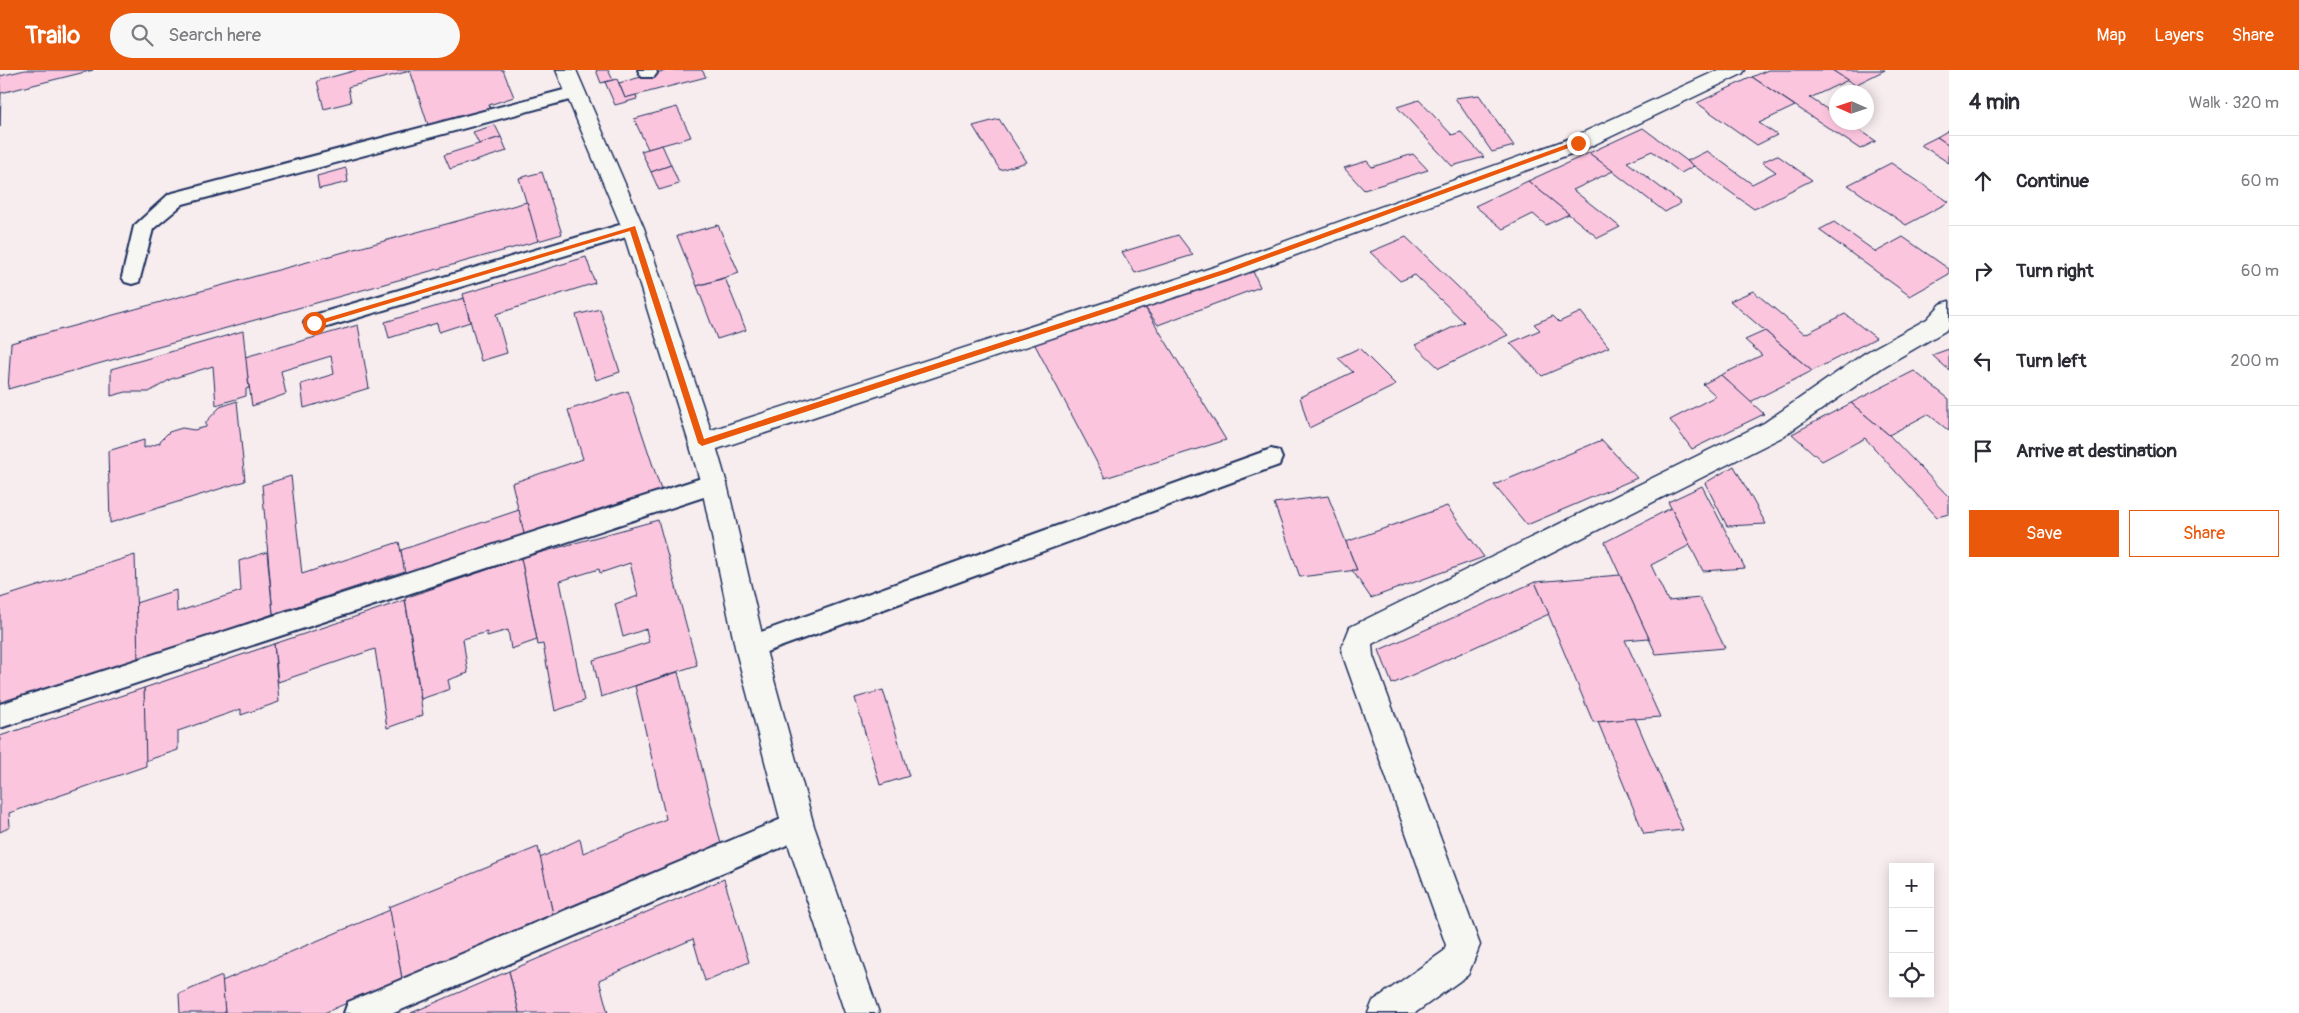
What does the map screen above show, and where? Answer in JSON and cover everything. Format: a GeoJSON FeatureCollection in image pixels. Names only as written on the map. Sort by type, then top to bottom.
{"type":"FeatureCollection","features":[{"type":"Feature","properties":{"kind":"street"},"geometry":{"type":"LineString","coordinates":[[702,443],[1234,268],[1578,143],[1735,70]]}},
{"type":"Feature","properties":{"kind":"street"},"geometry":{"type":"LineString","coordinates":[[571,81],[633,228],[702,443],[714,484],[750,647],[798,826],[862,1013]]}},
{"type":"Feature","properties":{"kind":"street"},"geometry":{"type":"LineString","coordinates":[[1385,1013],[1456,963],[1463,945],[1358,656],[1357,647],[1360,636],[1773,430],[1874,360],[1936,325],[1949,310]]}},
{"type":"Feature","properties":{"kind":"lane"},"geometry":{"type":"LineString","coordinates":[[132,277],[144,226],[176,199],[571,81]]}},
{"type":"Feature","properties":{"kind":"lane"},"geometry":{"type":"LineString","coordinates":[[314,323],[633,228]]}},
{"type":"Feature","properties":{"kind":"lane"},"geometry":{"type":"LineString","coordinates":[[750,647],[1271,458]]}},
{"type":"Feature","properties":{"kind":"lane"},"geometry":{"type":"LineString","coordinates":[[0,716],[714,484]]}},
{"type":"Feature","properties":{"kind":"lane"},"geometry":{"type":"LineString","coordinates":[[359,1013],[798,826]]}},
{"type":"Feature","properties":{"kind":"building"},"geometry":{"type":"Polygon","coordinates":[[[25,70],[93,70],[1,93],[0,127],[0,76],[25,70]]]}},
{"type":"Feature","properties":{"kind":"building"},"geometry":{"type":"Polygon","coordinates":[[[357,70],[410,71],[348,87],[351,102],[324,109],[317,81],[357,70]]]}},
{"type":"Feature","properties":{"kind":"building"},"geometry":{"type":"Polygon","coordinates":[[[410,70],[503,70],[514,97],[489,105],[490,108],[428,125],[410,70]]]}},
{"type":"Feature","properties":{"kind":"building"},"geometry":{"type":"Polygon","coordinates":[[[596,70],[608,70],[613,80],[601,83],[596,70]]]}},
{"type":"Feature","properties":{"kind":"building"},"geometry":{"type":"Polygon","coordinates":[[[667,70],[702,70],[706,77],[625,98],[619,83],[667,70]]]}},
{"type":"Feature","properties":{"kind":"building"},"geometry":{"type":"Polygon","coordinates":[[[1768,70],[1832,70],[1848,80],[1837,85],[1829,85],[1829,89],[1810,98],[1829,110],[1829,128],[1752,77],[1768,70]]]}},
{"type":"Feature","properties":{"kind":"building"},"geometry":{"type":"Polygon","coordinates":[[[1832,70],[1885,70],[1855,85],[1832,70]]]}},
{"type":"Feature","properties":{"kind":"building"},"geometry":{"type":"Polygon","coordinates":[[[1752,77],[1795,106],[1759,123],[1777,135],[1757,145],[1697,103],[1752,77]]]}},
{"type":"Feature","properties":{"kind":"building"},"geometry":{"type":"Polygon","coordinates":[[[617,79],[625,98],[636,95],[637,99],[615,105],[605,82],[617,79]]]}},
{"type":"Feature","properties":{"kind":"building"},"geometry":{"type":"Polygon","coordinates":[[[1479,95],[1514,146],[1492,152],[1455,98],[1479,95]]]}},
{"type":"Feature","properties":{"kind":"building"},"geometry":{"type":"Polygon","coordinates":[[[1419,100],[1452,135],[1461,132],[1484,157],[1452,166],[1397,107],[1419,100]]]}},
{"type":"Feature","properties":{"kind":"building"},"geometry":{"type":"Polygon","coordinates":[[[677,107],[691,137],[648,149],[634,119],[677,107]]]}},
{"type":"Feature","properties":{"kind":"building"},"geometry":{"type":"Polygon","coordinates":[[[999,119],[1027,162],[1000,170],[973,126],[999,119]]]}},
{"type":"Feature","properties":{"kind":"building"},"geometry":{"type":"Polygon","coordinates":[[[495,125],[501,137],[479,144],[473,132],[495,125]]]}},
{"type":"Feature","properties":{"kind":"building"},"geometry":{"type":"Polygon","coordinates":[[[1643,128],[1694,166],[1681,173],[1652,151],[1627,162],[1681,203],[1665,212],[1589,153],[1643,128]]]}},
{"type":"Feature","properties":{"kind":"building"},"geometry":{"type":"Polygon","coordinates":[[[1832,130],[1860,130],[1876,141],[1860,149],[1832,130]]]}},
{"type":"Feature","properties":{"kind":"building"},"geometry":{"type":"Polygon","coordinates":[[[1949,130],[1949,145],[1937,137],[1949,130]]]}},
{"type":"Feature","properties":{"kind":"building"},"geometry":{"type":"Polygon","coordinates":[[[501,137],[507,151],[450,169],[444,155],[501,137]]]}},
{"type":"Feature","properties":{"kind":"building"},"geometry":{"type":"Polygon","coordinates":[[[1937,137],[1949,145],[1949,163],[1921,145],[1937,137]]]}},
{"type":"Feature","properties":{"kind":"building"},"geometry":{"type":"Polygon","coordinates":[[[662,145],[671,165],[651,172],[641,151],[662,145]]]}},
{"type":"Feature","properties":{"kind":"building"},"geometry":{"type":"Polygon","coordinates":[[[1707,151],[1752,184],[1776,172],[1762,162],[1777,155],[1812,180],[1754,209],[1687,161],[1707,151]]]}},
{"type":"Feature","properties":{"kind":"building"},"geometry":{"type":"Polygon","coordinates":[[[1589,153],[1613,171],[1573,190],[1620,227],[1598,238],[1528,181],[1589,153]]]}},
{"type":"Feature","properties":{"kind":"building"},"geometry":{"type":"Polygon","coordinates":[[[1413,154],[1428,170],[1364,190],[1344,168],[1367,161],[1372,167],[1413,154]]]}},
{"type":"Feature","properties":{"kind":"building"},"geometry":{"type":"Polygon","coordinates":[[[1891,163],[1949,202],[1906,225],[1848,185],[1891,163]]]}},
{"type":"Feature","properties":{"kind":"building"},"geometry":{"type":"Polygon","coordinates":[[[671,165],[679,184],[659,190],[651,172],[671,165]]]}},
{"type":"Feature","properties":{"kind":"building"},"geometry":{"type":"Polygon","coordinates":[[[346,168],[348,182],[319,189],[317,176],[346,168]]]}},
{"type":"Feature","properties":{"kind":"building"},"geometry":{"type":"Polygon","coordinates":[[[542,172],[562,234],[538,241],[519,178],[542,172]]]}},
{"type":"Feature","properties":{"kind":"building"},"geometry":{"type":"Polygon","coordinates":[[[1528,181],[1569,214],[1546,225],[1533,214],[1503,229],[1475,206],[1528,181]]]}},
{"type":"Feature","properties":{"kind":"building"},"geometry":{"type":"Polygon","coordinates":[[[527,202],[538,241],[8,389],[11,343],[527,202]]]}},
{"type":"Feature","properties":{"kind":"building"},"geometry":{"type":"Polygon","coordinates":[[[1834,222],[1876,252],[1903,237],[1949,269],[1949,274],[1910,296],[1819,230],[1834,222]]]}},
{"type":"Feature","properties":{"kind":"building"},"geometry":{"type":"Polygon","coordinates":[[[718,225],[739,273],[697,286],[677,236],[718,225]]]}},
{"type":"Feature","properties":{"kind":"building"},"geometry":{"type":"Polygon","coordinates":[[[1178,235],[1193,255],[1135,273],[1122,252],[1178,235]]]}},
{"type":"Feature","properties":{"kind":"building"},"geometry":{"type":"Polygon","coordinates":[[[1406,237],[1508,335],[1439,368],[1415,345],[1464,322],[1415,275],[1400,281],[1370,252],[1406,237]]]}},
{"type":"Feature","properties":{"kind":"building"},"geometry":{"type":"Polygon","coordinates":[[[586,257],[595,283],[496,314],[507,353],[481,361],[463,294],[586,257]]]}},
{"type":"Feature","properties":{"kind":"building"},"geometry":{"type":"Polygon","coordinates":[[[1251,267],[1260,287],[1158,325],[1144,306],[1251,267]]]}},
{"type":"Feature","properties":{"kind":"building"},"geometry":{"type":"Polygon","coordinates":[[[725,278],[746,330],[717,339],[697,286],[725,278]]]}},
{"type":"Feature","properties":{"kind":"building"},"geometry":{"type":"Polygon","coordinates":[[[1753,291],[1805,334],[1845,314],[1876,338],[1812,371],[1730,301],[1753,291]]]}},
{"type":"Feature","properties":{"kind":"building"},"geometry":{"type":"Polygon","coordinates":[[[464,298],[470,322],[439,332],[437,323],[389,338],[385,322],[464,298]]]}},
{"type":"Feature","properties":{"kind":"building"},"geometry":{"type":"Polygon","coordinates":[[[1144,306],[1226,440],[1105,478],[1034,343],[1144,306]]]}},
{"type":"Feature","properties":{"kind":"building"},"geometry":{"type":"Polygon","coordinates":[[[600,309],[620,372],[596,380],[576,315],[600,309]]]}},
{"type":"Feature","properties":{"kind":"building"},"geometry":{"type":"Polygon","coordinates":[[[1581,312],[1609,347],[1542,376],[1510,343],[1540,330],[1534,324],[1553,316],[1559,322],[1581,312]]]}},
{"type":"Feature","properties":{"kind":"building"},"geometry":{"type":"Polygon","coordinates":[[[358,325],[369,388],[304,408],[301,384],[334,374],[331,356],[281,371],[286,394],[252,406],[245,357],[358,325]]]}},
{"type":"Feature","properties":{"kind":"building"},"geometry":{"type":"Polygon","coordinates":[[[243,331],[249,388],[246,389],[246,396],[216,405],[213,366],[171,379],[149,392],[126,392],[111,396],[111,369],[243,331]]]}},
{"type":"Feature","properties":{"kind":"building"},"geometry":{"type":"Polygon","coordinates":[[[1765,331],[1812,371],[1750,402],[1721,375],[1762,355],[1745,340],[1765,331]]]}},
{"type":"Feature","properties":{"kind":"building"},"geometry":{"type":"Polygon","coordinates":[[[1359,348],[1396,385],[1309,428],[1300,397],[1353,372],[1338,358],[1359,348]]]}},
{"type":"Feature","properties":{"kind":"building"},"geometry":{"type":"Polygon","coordinates":[[[1949,349],[1949,370],[1932,355],[1949,349]]]}},
{"type":"Feature","properties":{"kind":"building"},"geometry":{"type":"Polygon","coordinates":[[[1914,371],[1949,399],[1949,431],[1928,414],[1889,435],[1851,403],[1914,371]]]}},
{"type":"Feature","properties":{"kind":"building"},"geometry":{"type":"Polygon","coordinates":[[[1721,375],[1764,414],[1692,449],[1670,420],[1716,396],[1703,384],[1721,375]]]}},
{"type":"Feature","properties":{"kind":"building"},"geometry":{"type":"Polygon","coordinates":[[[628,391],[662,493],[634,502],[633,498],[524,534],[512,483],[583,459],[568,410],[628,391]]]}},
{"type":"Feature","properties":{"kind":"building"},"geometry":{"type":"Polygon","coordinates":[[[237,401],[245,481],[110,523],[108,451],[144,440],[144,448],[160,443],[169,432],[182,428],[194,430],[206,427],[206,422],[220,407],[237,401]]]}},
{"type":"Feature","properties":{"kind":"building"},"geometry":{"type":"Polygon","coordinates":[[[1851,403],[1889,435],[1949,497],[1949,514],[1937,517],[1865,438],[1822,461],[1792,434],[1851,403]]]}},
{"type":"Feature","properties":{"kind":"building"},"geometry":{"type":"Polygon","coordinates":[[[1602,440],[1637,478],[1527,525],[1494,485],[1602,440]]]}},
{"type":"Feature","properties":{"kind":"building"},"geometry":{"type":"Polygon","coordinates":[[[1734,466],[1766,524],[1727,526],[1705,483],[1734,466]]]}},
{"type":"Feature","properties":{"kind":"building"},"geometry":{"type":"Polygon","coordinates":[[[291,476],[302,574],[399,542],[405,571],[273,614],[262,485],[291,476]]]}},
{"type":"Feature","properties":{"kind":"building"},"geometry":{"type":"Polygon","coordinates":[[[1702,486],[1745,568],[1703,571],[1668,502],[1702,486]]]}},
{"type":"Feature","properties":{"kind":"building"},"geometry":{"type":"Polygon","coordinates":[[[1328,496],[1357,570],[1300,577],[1274,503],[1328,496]]]}},
{"type":"Feature","properties":{"kind":"building"},"geometry":{"type":"Polygon","coordinates":[[[1447,506],[1484,557],[1371,598],[1352,570],[1357,570],[1346,542],[1447,506]]]}},
{"type":"Feature","properties":{"kind":"building"},"geometry":{"type":"Polygon","coordinates":[[[1671,508],[1690,545],[1651,565],[1668,601],[1700,598],[1725,648],[1656,654],[1605,542],[1671,508]]]}},
{"type":"Feature","properties":{"kind":"building"},"geometry":{"type":"Polygon","coordinates":[[[519,510],[524,534],[405,574],[401,550],[519,510]]]}},
{"type":"Feature","properties":{"kind":"building"},"geometry":{"type":"Polygon","coordinates":[[[658,520],[697,665],[601,697],[593,660],[649,642],[646,629],[623,637],[615,604],[638,596],[630,563],[600,573],[599,569],[560,581],[584,701],[555,711],[543,644],[538,645],[521,558],[658,520]]]}},
{"type":"Feature","properties":{"kind":"building"},"geometry":{"type":"Polygon","coordinates":[[[267,552],[273,614],[138,660],[136,603],[176,590],[177,612],[241,591],[239,561],[267,552]]]}},
{"type":"Feature","properties":{"kind":"building"},"geometry":{"type":"Polygon","coordinates":[[[135,555],[138,660],[0,707],[0,598],[135,555]]]}},
{"type":"Feature","properties":{"kind":"building"},"geometry":{"type":"Polygon","coordinates":[[[521,558],[537,640],[511,649],[508,630],[487,636],[487,632],[463,639],[468,673],[448,680],[450,689],[421,699],[405,598],[521,558]]]}},
{"type":"Feature","properties":{"kind":"building"},"geometry":{"type":"Polygon","coordinates":[[[1620,575],[1649,638],[1625,640],[1660,717],[1593,722],[1535,582],[1620,575]]]}},
{"type":"Feature","properties":{"kind":"building"},"geometry":{"type":"Polygon","coordinates":[[[1535,582],[1549,614],[1392,684],[1379,650],[1535,582]]]}},
{"type":"Feature","properties":{"kind":"building"},"geometry":{"type":"Polygon","coordinates":[[[405,600],[423,715],[387,728],[375,649],[278,682],[274,644],[405,600]]]}},
{"type":"Feature","properties":{"kind":"building"},"geometry":{"type":"Polygon","coordinates":[[[274,644],[279,702],[241,715],[241,709],[178,731],[178,750],[145,761],[144,688],[274,644]]]}},
{"type":"Feature","properties":{"kind":"building"},"geometry":{"type":"Polygon","coordinates":[[[678,672],[721,844],[553,914],[540,858],[580,839],[583,853],[666,819],[635,686],[678,672]]]}},
{"type":"Feature","properties":{"kind":"building"},"geometry":{"type":"Polygon","coordinates":[[[144,688],[146,766],[9,813],[10,827],[0,832],[0,736],[144,688]]]}},
{"type":"Feature","properties":{"kind":"building"},"geometry":{"type":"Polygon","coordinates":[[[883,690],[909,776],[880,785],[855,698],[883,690]]]}},
{"type":"Feature","properties":{"kind":"building"},"geometry":{"type":"Polygon","coordinates":[[[1635,718],[1683,830],[1644,834],[1598,722],[1635,718]]]}},
{"type":"Feature","properties":{"kind":"building"},"geometry":{"type":"Polygon","coordinates":[[[538,847],[553,914],[402,979],[389,907],[538,847]]]}},
{"type":"Feature","properties":{"kind":"building"},"geometry":{"type":"Polygon","coordinates":[[[724,879],[749,962],[705,981],[693,939],[599,980],[608,1013],[519,1013],[509,971],[724,879]]]}},
{"type":"Feature","properties":{"kind":"building"},"geometry":{"type":"Polygon","coordinates":[[[390,910],[402,979],[324,1013],[225,1013],[222,981],[390,910]]]}},
{"type":"Feature","properties":{"kind":"building"},"geometry":{"type":"Polygon","coordinates":[[[509,971],[519,1013],[411,1013],[509,971]]]}},
{"type":"Feature","properties":{"kind":"building"},"geometry":{"type":"Polygon","coordinates":[[[222,976],[225,1013],[180,1013],[179,994],[222,976]]]}},
{"type":"Feature","properties":{"kind":"route"},"geometry":{"type":"LineString","coordinates":[[314,323],[633,228],[702,443],[1225,272],[1578,143]]}}]}
